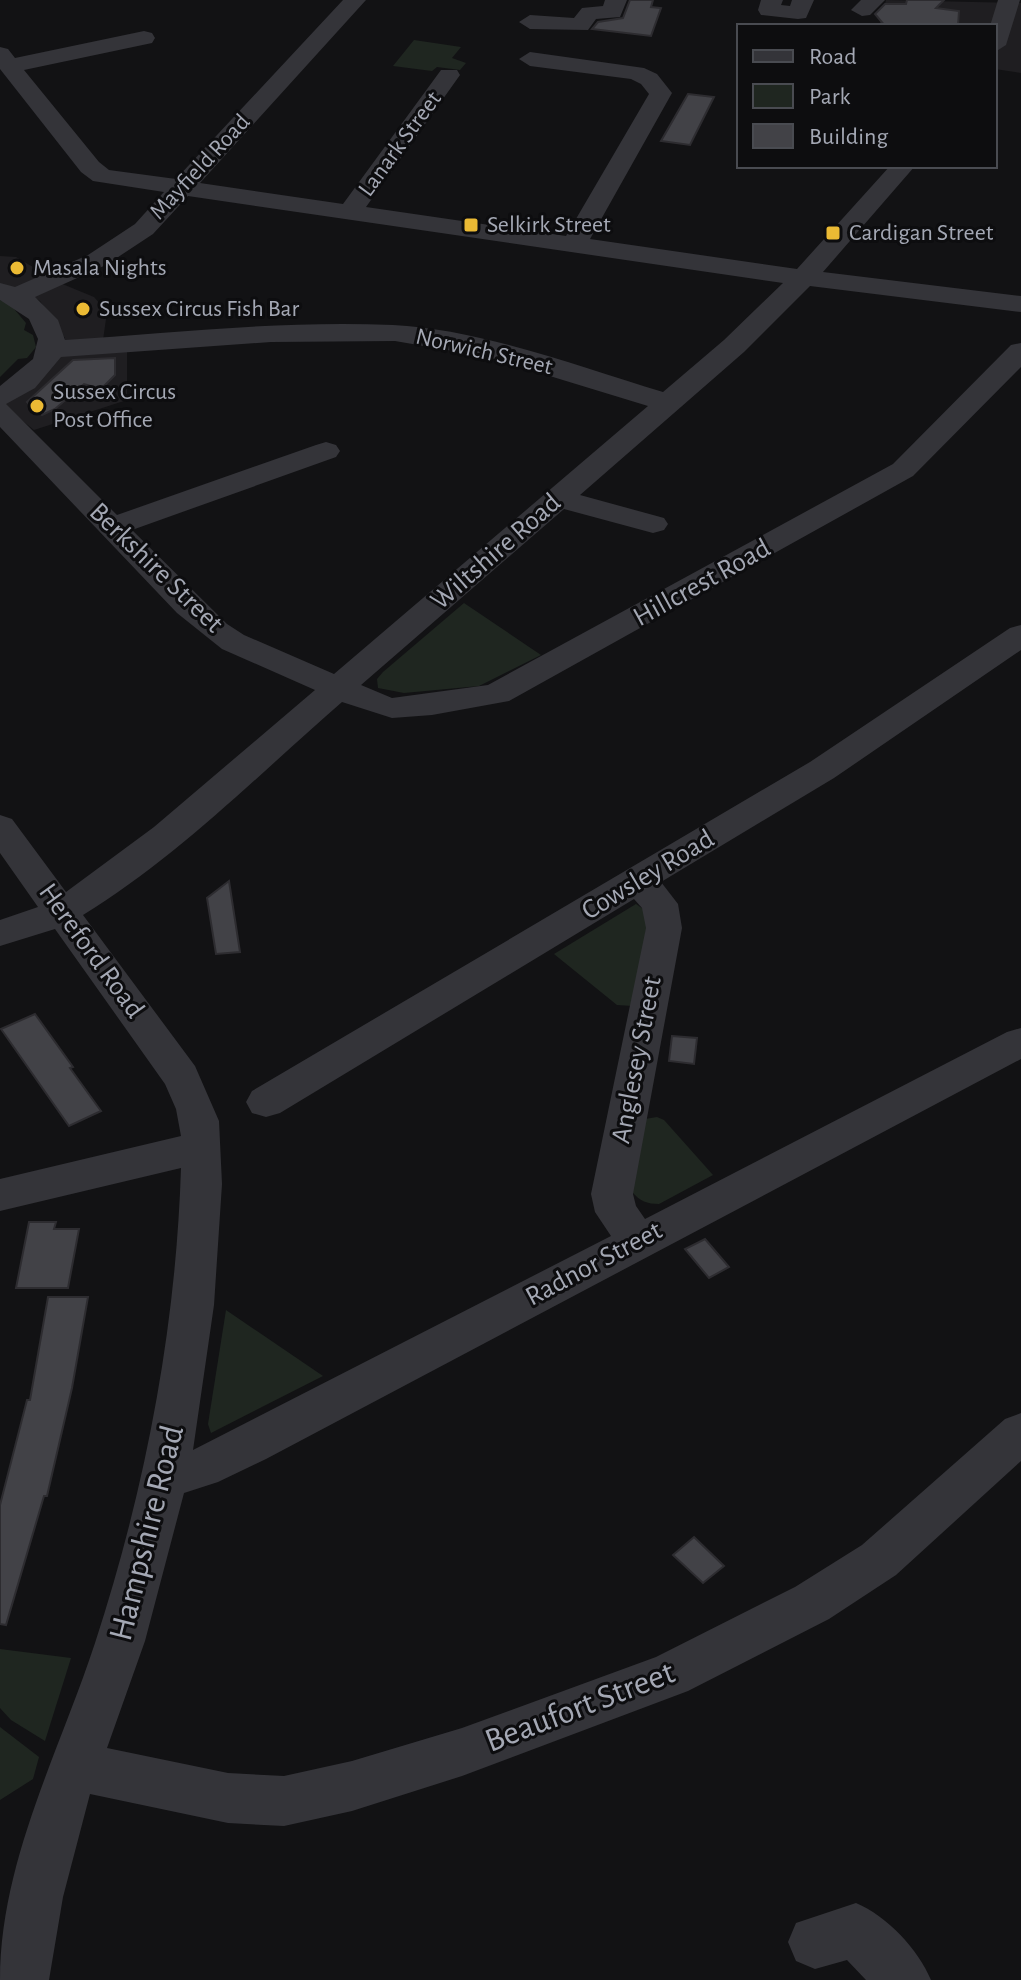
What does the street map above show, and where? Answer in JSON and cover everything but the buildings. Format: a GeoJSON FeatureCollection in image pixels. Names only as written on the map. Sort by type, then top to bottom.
{"type":"FeatureCollection","features":[{"type":"Feature","properties":{"kind":"street","name":"Mayfield Road"},"geometry":{"type":"LineString","coordinates":[[8,294],[97,260],[144,229],[355,0]]}},
{"type":"Feature","properties":{"kind":"street"},"geometry":{"type":"LineString","coordinates":[[530,22],[580,25],[590,13],[612,12],[616,0]]}},
{"type":"Feature","properties":{"kind":"street"},"geometry":{"type":"LineString","coordinates":[[772,0],[769,10],[792,15],[798,13],[803,0]]}},
{"type":"Feature","properties":{"kind":"street"},"geometry":{"type":"LineString","coordinates":[[997,38],[1009,0]]}},
{"type":"Feature","properties":{"kind":"street"},"geometry":{"type":"LineString","coordinates":[[144,38],[5,60],[90,167],[102,176],[804,277],[1021,304]]}},
{"type":"Feature","properties":{"kind":"street"},"geometry":{"type":"LineString","coordinates":[[530,59],[640,74],[661,93],[575,243]]}},
{"type":"Feature","properties":{"kind":"street","name":"Lanark Street"},"geometry":{"type":"LineString","coordinates":[[350,212],[449,75]]}},
{"type":"Feature","properties":{"kind":"street","name":"Wiltshire Road"},"geometry":{"type":"LineString","coordinates":[[0,933],[64,911],[114,878],[167,835],[669,403],[804,277],[901,168]]}},
{"type":"Feature","properties":{"kind":"street"},"geometry":{"type":"LineString","coordinates":[[0,397],[20,385],[54,349],[49,327],[8,294]]}},
{"type":"Feature","properties":{"kind":"street","name":"Norwich Street"},"geometry":{"type":"LineString","coordinates":[[54,349],[295,333],[395,333],[492,349],[669,403]]}},
{"type":"Feature","properties":{"kind":"street","name":"Hillcrest Road"},"geometry":{"type":"LineString","coordinates":[[337,688],[392,708],[479,699],[512,687],[903,470],[1021,351]]}},
{"type":"Feature","properties":{"kind":"street","name":"Berkshire Street"},"geometry":{"type":"LineString","coordinates":[[0,411],[216,631],[337,688]]}},
{"type":"Feature","properties":{"kind":"street"},"geometry":{"type":"LineString","coordinates":[[112,527],[326,451]]}},
{"type":"Feature","properties":{"kind":"street"},"geometry":{"type":"LineString","coordinates":[[559,498],[653,524]]}},
{"type":"Feature","properties":{"kind":"street","name":"Cowsley Road"},"geometry":{"type":"LineString","coordinates":[[266,1102],[822,770],[1021,635]]}},
{"type":"Feature","properties":{"kind":"street","name":"Hereford Road"},"geometry":{"type":"LineString","coordinates":[[0,827],[181,1076]]}},
{"type":"Feature","properties":{"kind":"street","name":"Anglesey Street"},"geometry":{"type":"LineString","coordinates":[[638,1240],[616,1212],[612,1194],[664,928],[660,904],[639,881]]}},
{"type":"Feature","properties":{"kind":"street","name":"Radnor Street"},"geometry":{"type":"LineString","coordinates":[[165,1477],[202,1468],[238,1451],[1021,1042]]}},
{"type":"Feature","properties":{"kind":"street","name":"Hampshire Road"},"geometry":{"type":"LineString","coordinates":[[22,1980],[36,1898],[74,1766],[102,1697],[165,1477],[190,1329],[199,1212],[199,1121],[181,1076]]}},
{"type":"Feature","properties":{"kind":"street"},"geometry":{"type":"LineString","coordinates":[[0,1195],[200,1147]]}},
{"type":"Feature","properties":{"kind":"street","name":"Beaufort Street"},"geometry":{"type":"LineString","coordinates":[[74,1766],[228,1798],[284,1801],[352,1786],[462,1752],[670,1675],[812,1603],[879,1560],[1021,1433]]}},
{"type":"Feature","properties":{"kind":"street"},"geometry":{"type":"LineString","coordinates":[[815,1942],[856,1930],[904,1980]]}},
{"type":"Feature","properties":{"kind":"shaded area"},"geometry":{"type":"Polygon","coordinates":[[[886,0],[1021,3],[1021,73],[997,69],[997,24],[880,24],[886,0]]]}},
{"type":"Feature","properties":{"kind":"shaded area"},"geometry":{"type":"Polygon","coordinates":[[[0,256],[16,257],[60,283],[94,297],[107,312],[103,340],[127,349],[127,400],[34,430],[3,405],[51,366],[65,338],[40,301],[19,288],[0,285],[0,256]]]}},
{"type":"Feature","properties":{"kind":"green space"},"geometry":{"type":"Polygon","coordinates":[[[414,40],[461,47],[452,58],[466,63],[460,70],[437,67],[432,71],[393,66],[414,40]]]}},
{"type":"Feature","properties":{"kind":"green space"},"geometry":{"type":"Polygon","coordinates":[[[0,300],[9,303],[26,323],[24,330],[33,335],[36,347],[27,358],[18,359],[0,377],[0,300]]]}},
{"type":"Feature","properties":{"kind":"green space"},"geometry":{"type":"Polygon","coordinates":[[[464,603],[541,655],[479,686],[404,693],[378,688],[377,679],[383,672],[464,603]]]}},
{"type":"Feature","properties":{"kind":"green space"},"geometry":{"type":"Polygon","coordinates":[[[636,904],[649,913],[633,1006],[617,1005],[554,954],[636,904]]]}},
{"type":"Feature","properties":{"kind":"green space"},"geometry":{"type":"Polygon","coordinates":[[[657,1117],[664,1120],[713,1175],[659,1204],[644,1201],[632,1192],[645,1119],[657,1117]]]}},
{"type":"Feature","properties":{"kind":"green space"},"geometry":{"type":"Polygon","coordinates":[[[226,1310],[323,1376],[211,1433],[208,1424],[226,1310]]]}},
{"type":"Feature","properties":{"kind":"green space"},"geometry":{"type":"Polygon","coordinates":[[[0,1649],[71,1658],[45,1741],[11,1720],[0,1708],[0,1649]]]}},
{"type":"Feature","properties":{"kind":"green space"},"geometry":{"type":"Polygon","coordinates":[[[0,1727],[39,1757],[33,1779],[0,1800],[0,1727]]]}},
{"type":"Feature","properties":{"kind":"place","name":"Selkirk Street"},"geometry":{"type":"Point","coordinates":[471,225]}},
{"type":"Feature","properties":{"kind":"place","name":"Cardigan Street"},"geometry":{"type":"Point","coordinates":[833,233]}},
{"type":"Feature","properties":{"kind":"place","name":"Masala Nights"},"geometry":{"type":"Point","coordinates":[17,268]}},
{"type":"Feature","properties":{"kind":"place","name":"Sussex Circus Fish Bar"},"geometry":{"type":"Point","coordinates":[83,309]}},
{"type":"Feature","properties":{"kind":"place","name":"Sussex Circus Post Office"},"geometry":{"type":"Point","coordinates":[37,406]}}]}
